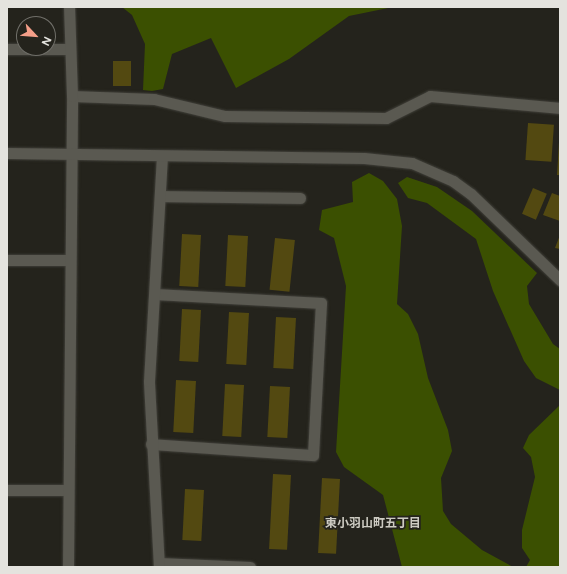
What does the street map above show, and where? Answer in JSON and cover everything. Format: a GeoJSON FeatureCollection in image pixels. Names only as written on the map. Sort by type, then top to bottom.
{"type":"FeatureCollection","features":[{"type":"Feature","properties":{"kind":"street"},"geometry":{"type":"LineString","coordinates":[[68,567],[72,96],[69,7]]}},
{"type":"Feature","properties":{"kind":"street"},"geometry":{"type":"LineString","coordinates":[[7,49],[70,49]]}},
{"type":"Feature","properties":{"kind":"street"},"geometry":{"type":"LineString","coordinates":[[72,96],[160,100],[225,116],[386,118],[430,96],[560,108]]}},
{"type":"Feature","properties":{"kind":"street"},"geometry":{"type":"LineString","coordinates":[[7,153],[392,159],[412,163],[446,178],[471,194],[560,280]]}},
{"type":"Feature","properties":{"kind":"street"},"geometry":{"type":"LineString","coordinates":[[162,156],[149,381],[151,444],[159,565],[250,567]]}},
{"type":"Feature","properties":{"kind":"street"},"geometry":{"type":"LineString","coordinates":[[160,196],[300,198]]}},
{"type":"Feature","properties":{"kind":"street"},"geometry":{"type":"LineString","coordinates":[[7,260],[70,260]]}},
{"type":"Feature","properties":{"kind":"street"},"geometry":{"type":"LineString","coordinates":[[151,444],[313,455],[321,303],[155,294]]}},
{"type":"Feature","properties":{"kind":"street"},"geometry":{"type":"LineString","coordinates":[[7,490],[68,490]]}},
{"type":"Feature","properties":{"kind":"green space"},"geometry":{"type":"Polygon","coordinates":[[[122,7],[393,7],[349,16],[289,59],[236,88],[211,38],[172,54],[163,89],[152,91],[143,90],[145,44],[132,15],[122,7]]]}},
{"type":"Feature","properties":{"kind":"green space"},"geometry":{"type":"Polygon","coordinates":[[[369,173],[383,181],[397,199],[402,226],[397,304],[408,314],[418,334],[428,378],[448,430],[452,451],[441,478],[443,511],[451,524],[482,550],[513,567],[402,567],[383,495],[344,467],[336,452],[346,286],[334,238],[319,230],[322,210],[353,202],[352,182],[369,173]]]}},
{"type":"Feature","properties":{"kind":"green space"},"geometry":{"type":"Polygon","coordinates":[[[407,177],[437,187],[472,211],[537,273],[527,286],[529,304],[553,344],[560,349],[560,390],[536,378],[524,361],[493,291],[476,239],[427,203],[408,198],[398,183],[407,177]]]}},
{"type":"Feature","properties":{"kind":"green space"},"geometry":{"type":"Polygon","coordinates":[[[560,405],[560,567],[526,567],[530,560],[522,548],[522,530],[535,477],[531,457],[523,448],[529,435],[560,405]]]}},
{"type":"Feature","properties":{"kind":"building"},"geometry":{"type":"Polygon","coordinates":[[[113,61],[131,61],[131,86],[113,86],[113,61]]]}},
{"type":"Feature","properties":{"kind":"building"},"geometry":{"type":"Polygon","coordinates":[[[528,123],[554,125],[551,162],[525,160],[528,123]]]}},
{"type":"Feature","properties":{"kind":"building"},"geometry":{"type":"Polygon","coordinates":[[[559,142],[560,175],[557,175],[559,142]]]}},
{"type":"Feature","properties":{"kind":"building"},"geometry":{"type":"Polygon","coordinates":[[[533,188],[547,194],[536,220],[522,214],[533,188]]]}},
{"type":"Feature","properties":{"kind":"building"},"geometry":{"type":"Polygon","coordinates":[[[552,193],[560,196],[560,221],[543,215],[552,193]]]}},
{"type":"Feature","properties":{"kind":"building"},"geometry":{"type":"Polygon","coordinates":[[[182,234],[201,235],[198,287],[179,286],[182,234]]]}},
{"type":"Feature","properties":{"kind":"building"},"geometry":{"type":"Polygon","coordinates":[[[228,235],[248,236],[245,287],[225,286],[228,235]]]}},
{"type":"Feature","properties":{"kind":"building"},"geometry":{"type":"Polygon","coordinates":[[[560,235],[560,249],[555,248],[560,235]]]}},
{"type":"Feature","properties":{"kind":"building"},"geometry":{"type":"Polygon","coordinates":[[[275,238],[295,240],[289,292],[270,290],[275,238]]]}},
{"type":"Feature","properties":{"kind":"building"},"geometry":{"type":"Polygon","coordinates":[[[182,309],[201,310],[198,362],[179,361],[182,309]]]}},
{"type":"Feature","properties":{"kind":"building"},"geometry":{"type":"Polygon","coordinates":[[[229,312],[249,313],[246,365],[226,364],[229,312]]]}},
{"type":"Feature","properties":{"kind":"building"},"geometry":{"type":"Polygon","coordinates":[[[276,317],[296,318],[293,369],[273,368],[276,317]]]}},
{"type":"Feature","properties":{"kind":"building"},"geometry":{"type":"Polygon","coordinates":[[[176,380],[196,381],[193,433],[173,432],[176,380]]]}},
{"type":"Feature","properties":{"kind":"building"},"geometry":{"type":"Polygon","coordinates":[[[225,384],[244,385],[241,437],[222,436],[225,384]]]}},
{"type":"Feature","properties":{"kind":"building"},"geometry":{"type":"Polygon","coordinates":[[[270,386],[290,387],[287,438],[267,437],[270,386]]]}},
{"type":"Feature","properties":{"kind":"building"},"geometry":{"type":"Polygon","coordinates":[[[273,474],[291,475],[287,550],[269,549],[273,474]]]}},
{"type":"Feature","properties":{"kind":"building"},"geometry":{"type":"Polygon","coordinates":[[[322,478],[340,479],[336,554],[318,553],[322,478]]]}},
{"type":"Feature","properties":{"kind":"building"},"geometry":{"type":"Polygon","coordinates":[[[185,489],[204,490],[201,541],[182,540],[185,489]]]}},
{"type":"Feature","properties":{"kind":"district","name":"東小羽山町五丁目"},"geometry":{"type":"Point","coordinates":[373,524]}}]}
